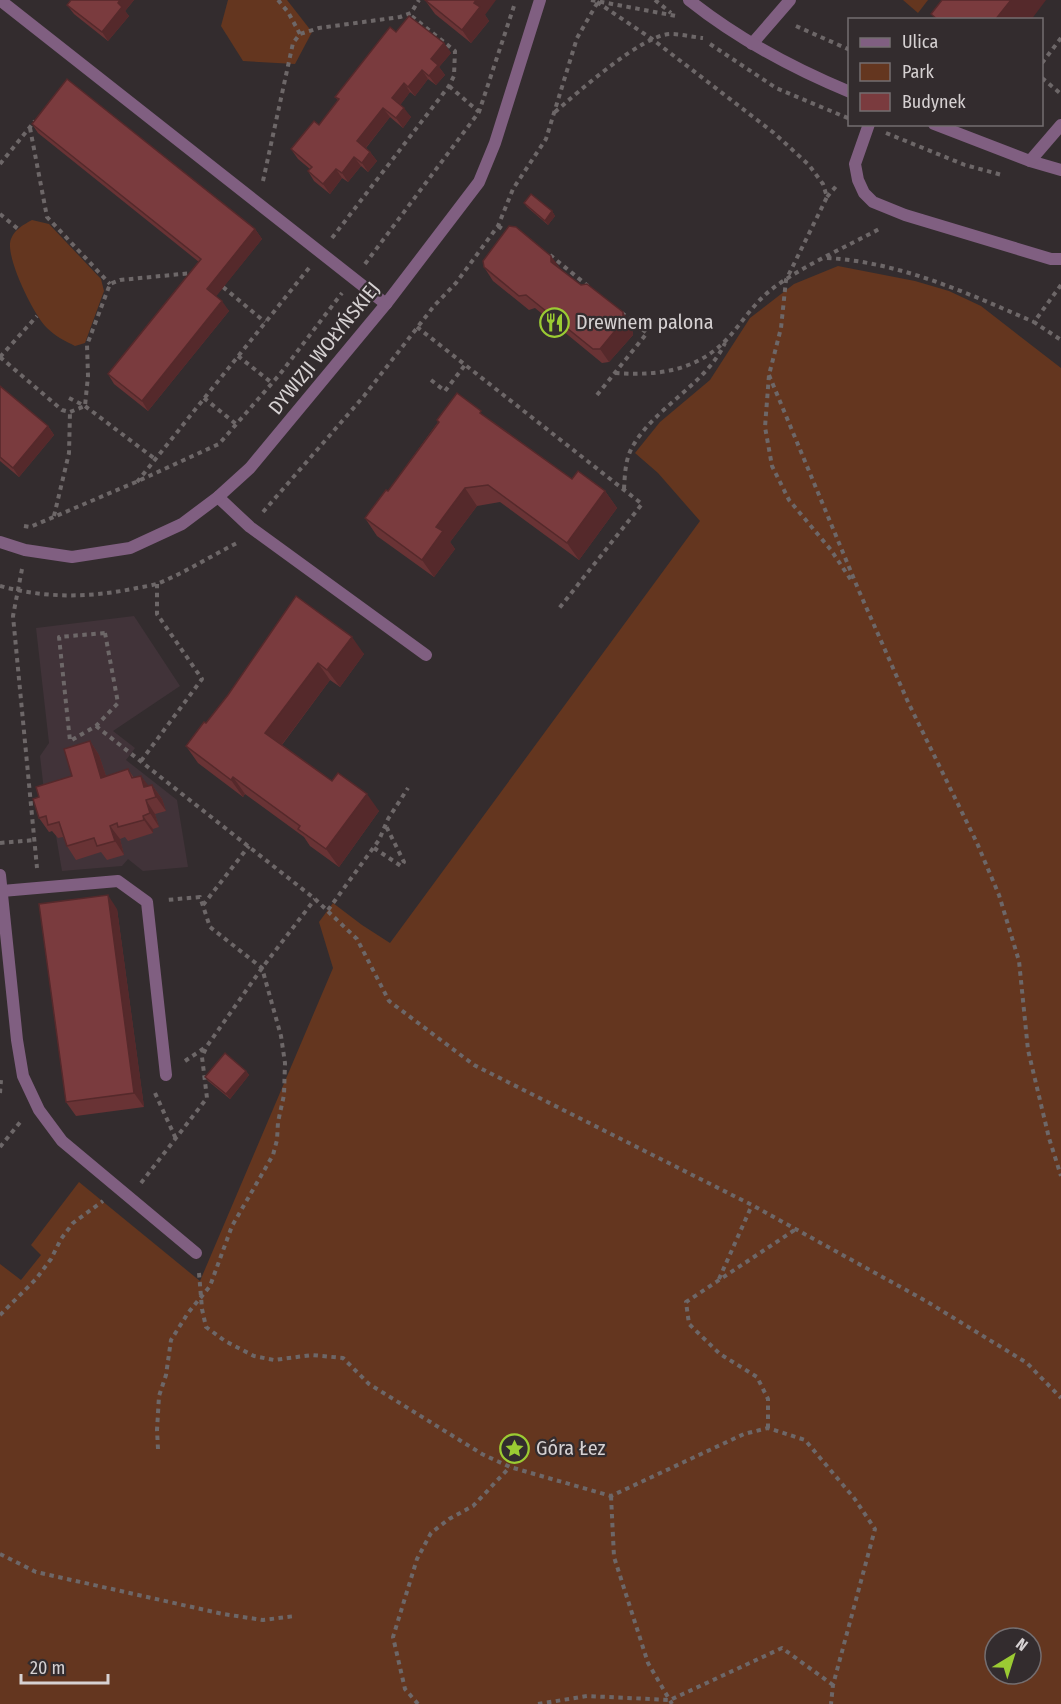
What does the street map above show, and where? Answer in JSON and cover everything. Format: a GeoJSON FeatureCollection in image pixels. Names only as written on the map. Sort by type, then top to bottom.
{"type":"FeatureCollection","features":[{"type":"Feature","properties":{"kind":"street"},"geometry":{"type":"LineString","coordinates":[[0,0],[386,304]]}},
{"type":"Feature","properties":{"kind":"street","name":"DYWIZJI WOŁYŃSKIEJ"},"geometry":{"type":"LineString","coordinates":[[0,542],[25,550],[72,557],[130,548],[182,524],[218,497],[250,468],[386,304],[479,182],[495,143],[540,0]]}},
{"type":"Feature","properties":{"kind":"street"},"geometry":{"type":"LineString","coordinates":[[689,0],[752,44],[812,76],[848,92]]}},
{"type":"Feature","properties":{"kind":"street"},"geometry":{"type":"LineString","coordinates":[[752,44],[790,0]]}},
{"type":"Feature","properties":{"kind":"street"},"geometry":{"type":"LineString","coordinates":[[1030,161],[1061,125]]}},
{"type":"Feature","properties":{"kind":"street"},"geometry":{"type":"LineString","coordinates":[[868,126],[855,164],[858,180],[864,193],[873,202],[905,215],[1051,259],[1061,259]]}},
{"type":"Feature","properties":{"kind":"street"},"geometry":{"type":"LineString","coordinates":[[939,126],[1030,161],[1061,170]]}},
{"type":"Feature","properties":{"kind":"street"},"geometry":{"type":"LineString","coordinates":[[218,497],[250,527],[426,655]]}},
{"type":"Feature","properties":{"kind":"street"},"geometry":{"type":"LineString","coordinates":[[0,874],[17,1040],[23,1076],[39,1110],[62,1141],[196,1253]]}},
{"type":"Feature","properties":{"kind":"street"},"geometry":{"type":"LineString","coordinates":[[2,891],[118,881],[147,902],[166,1075]]}},
{"type":"Feature","properties":{"kind":"path"},"geometry":{"type":"LineString","coordinates":[[278,0],[288,12],[300,34]]}},
{"type":"Feature","properties":{"kind":"path"},"geometry":{"type":"LineString","coordinates":[[258,202],[293,43],[300,34],[319,28],[400,17],[409,14],[419,0]]}},
{"type":"Feature","properties":{"kind":"path"},"geometry":{"type":"LineString","coordinates":[[30,527],[219,444],[272,383],[479,112],[516,0]]}},
{"type":"Feature","properties":{"kind":"path"},"geometry":{"type":"LineString","coordinates":[[591,0],[676,16]]}},
{"type":"Feature","properties":{"kind":"path"},"geometry":{"type":"LineString","coordinates":[[598,1],[652,39],[774,133],[809,165],[824,184],[827,197],[786,280],[781,328],[769,375],[765,427],[772,466],[789,500],[831,550],[858,591]]}},
{"type":"Feature","properties":{"kind":"path"},"geometry":{"type":"LineString","coordinates":[[557,610],[642,504],[417,327],[456,283],[498,226],[513,189],[546,139],[577,38],[598,1]]}},
{"type":"Feature","properties":{"kind":"path"},"geometry":{"type":"LineString","coordinates":[[136,482],[322,252],[449,86],[454,76],[455,51],[409,14]]}},
{"type":"Feature","properties":{"kind":"path"},"geometry":{"type":"LineString","coordinates":[[793,24],[803,31],[848,50]]}},
{"type":"Feature","properties":{"kind":"path"},"geometry":{"type":"LineString","coordinates":[[554,112],[652,39],[669,34],[703,38]]}},
{"type":"Feature","properties":{"kind":"path"},"geometry":{"type":"LineString","coordinates":[[1043,60],[1061,38]]}},
{"type":"Feature","properties":{"kind":"path"},"geometry":{"type":"LineString","coordinates":[[1043,80],[1061,94]]}},
{"type":"Feature","properties":{"kind":"path"},"geometry":{"type":"LineString","coordinates":[[449,86],[479,112]]}},
{"type":"Feature","properties":{"kind":"path"},"geometry":{"type":"LineString","coordinates":[[0,164],[36,119]]}},
{"type":"Feature","properties":{"kind":"path"},"geometry":{"type":"LineString","coordinates":[[870,126],[965,165],[1008,177]]}},
{"type":"Feature","properties":{"kind":"path"},"geometry":{"type":"LineString","coordinates":[[29,128],[47,218],[110,284]]}},
{"type":"Feature","properties":{"kind":"path"},"geometry":{"type":"LineString","coordinates":[[0,214],[18,229]]}},
{"type":"Feature","properties":{"kind":"path"},"geometry":{"type":"LineString","coordinates":[[615,373],[629,374],[680,369],[692,365],[711,354],[727,339],[772,289],[905,215]]}},
{"type":"Feature","properties":{"kind":"path"},"geometry":{"type":"LineString","coordinates":[[498,226],[510,234],[519,236]]}},
{"type":"Feature","properties":{"kind":"path"},"geometry":{"type":"LineString","coordinates":[[546,252],[592,289]]}},
{"type":"Feature","properties":{"kind":"path"},"geometry":{"type":"LineString","coordinates":[[826,258],[856,259],[939,282],[1034,322],[1061,340]]}},
{"type":"Feature","properties":{"kind":"path"},"geometry":{"type":"LineString","coordinates":[[85,406],[88,376],[87,345],[110,284],[120,280],[204,272]]}},
{"type":"Feature","properties":{"kind":"path"},"geometry":{"type":"LineString","coordinates":[[1034,322],[1061,285]]}},
{"type":"Feature","properties":{"kind":"path"},"geometry":{"type":"LineString","coordinates":[[223,287],[265,322]]}},
{"type":"Feature","properties":{"kind":"path"},"geometry":{"type":"LineString","coordinates":[[597,395],[647,333],[620,311]]}},
{"type":"Feature","properties":{"kind":"path"},"geometry":{"type":"LineString","coordinates":[[37,316],[0,357],[62,410],[70,412],[85,406]]}},
{"type":"Feature","properties":{"kind":"path"},"geometry":{"type":"LineString","coordinates":[[624,490],[626,464],[634,444],[657,416],[685,392],[721,352],[727,339]]}},
{"type":"Feature","properties":{"kind":"path"},"geometry":{"type":"LineString","coordinates":[[238,356],[272,383]]}},
{"type":"Feature","properties":{"kind":"path"},"geometry":{"type":"LineString","coordinates":[[430,380],[445,391],[465,365]]}},
{"type":"Feature","properties":{"kind":"path"},"geometry":{"type":"LineString","coordinates":[[769,375],[858,591],[908,702],[977,843],[999,895],[1019,961],[1028,1050],[1048,1138],[1061,1176]]}},
{"type":"Feature","properties":{"kind":"path"},"geometry":{"type":"LineString","coordinates":[[69,398],[85,406],[155,459]]}},
{"type":"Feature","properties":{"kind":"path"},"geometry":{"type":"LineString","coordinates":[[204,398],[236,424]]}},
{"type":"Feature","properties":{"kind":"path"},"geometry":{"type":"LineString","coordinates":[[54,516],[69,453],[70,412]]}},
{"type":"Feature","properties":{"kind":"path"},"geometry":{"type":"LineString","coordinates":[[141,761],[202,679],[157,615],[157,584]]}},
{"type":"Feature","properties":{"kind":"path"},"geometry":{"type":"LineString","coordinates":[[18,591],[13,616],[39,887]]}},
{"type":"Feature","properties":{"kind":"path"},"geometry":{"type":"LineString","coordinates":[[105,633],[118,703],[96,726],[70,741],[58,637],[105,633]]}},
{"type":"Feature","properties":{"kind":"path"},"geometry":{"type":"LineString","coordinates":[[96,726],[315,899],[357,939],[389,1000],[474,1065],[752,1205],[926,1301],[1028,1363],[1061,1398]]}},
{"type":"Feature","properties":{"kind":"path"},"geometry":{"type":"LineString","coordinates":[[327,910],[374,848],[408,788]]}},
{"type":"Feature","properties":{"kind":"path"},"geometry":{"type":"LineString","coordinates":[[374,848],[401,866],[404,862],[385,825]]}},
{"type":"Feature","properties":{"kind":"path"},"geometry":{"type":"LineString","coordinates":[[0,843],[34,840]]}},
{"type":"Feature","properties":{"kind":"path"},"geometry":{"type":"LineString","coordinates":[[203,905],[249,846]]}},
{"type":"Feature","properties":{"kind":"path"},"geometry":{"type":"LineString","coordinates":[[147,902],[200,897],[210,927],[262,968],[281,1036],[285,1063],[284,1095],[273,1155],[232,1226],[210,1286],[188,1313],[171,1340],[166,1375],[159,1396],[158,1449]]}},
{"type":"Feature","properties":{"kind":"path"},"geometry":{"type":"LineString","coordinates":[[131,1178],[140,1185],[207,1098],[202,1057],[207,1046],[262,968],[315,899]]}},
{"type":"Feature","properties":{"kind":"path"},"geometry":{"type":"LineString","coordinates":[[0,1147],[23,1119]]}},
{"type":"Feature","properties":{"kind":"path"},"geometry":{"type":"LineString","coordinates":[[0,1315],[36,1279],[74,1222],[120,1189]]}},
{"type":"Feature","properties":{"kind":"path"},"geometry":{"type":"LineString","coordinates":[[719,1280],[752,1205]]}},
{"type":"Feature","properties":{"kind":"path"},"geometry":{"type":"LineString","coordinates":[[768,1428],[768,1399],[757,1377],[720,1354],[689,1324],[686,1302],[796,1228]]}},
{"type":"Feature","properties":{"kind":"path"},"geometry":{"type":"LineString","coordinates":[[196,1253],[206,1327],[225,1341],[254,1356],[274,1360],[312,1355],[343,1358],[369,1384],[482,1454],[510,1467],[611,1496],[744,1434],[768,1428],[805,1440],[854,1498],[875,1529],[832,1685],[831,1704]]}},
{"type":"Feature","properties":{"kind":"path"},"geometry":{"type":"LineString","coordinates":[[418,1704],[405,1689],[393,1637],[417,1559],[431,1533],[449,1519],[473,1506],[510,1467]]}},
{"type":"Feature","properties":{"kind":"path"},"geometry":{"type":"LineString","coordinates":[[611,1496],[614,1557],[648,1663],[671,1702]]}},
{"type":"Feature","properties":{"kind":"path"},"geometry":{"type":"LineString","coordinates":[[0,1554],[36,1572],[223,1614],[263,1620],[295,1616]]}},
{"type":"Feature","properties":{"kind":"path"},"geometry":{"type":"LineString","coordinates":[[538,1704],[586,1696],[671,1702],[782,1648],[832,1685]]}},
{"type":"Feature","properties":{"kind":"shaded area"},"geometry":{"type":"Polygon","coordinates":[[[134,616],[180,686],[113,731],[135,748],[126,760],[177,800],[188,867],[143,871],[128,859],[122,866],[62,871],[55,830],[49,832],[42,813],[45,800],[40,756],[49,743],[36,628],[134,616]]]}},
{"type":"Feature","properties":{"kind":"green space"},"geometry":{"type":"Polygon","coordinates":[[[228,0],[287,0],[312,32],[295,64],[243,61],[221,26],[228,0]]]}},
{"type":"Feature","properties":{"kind":"green space"},"geometry":{"type":"Polygon","coordinates":[[[903,0],[928,0],[918,13],[903,0]]]}},
{"type":"Feature","properties":{"kind":"green space"},"geometry":{"type":"Polygon","coordinates":[[[32,220],[49,224],[101,279],[104,291],[85,343],[75,346],[50,331],[41,321],[22,285],[12,258],[11,239],[17,230],[32,220]]]}},
{"type":"Feature","properties":{"kind":"green space"},"geometry":{"type":"Polygon","coordinates":[[[838,266],[915,281],[949,291],[981,306],[1061,368],[1061,1704],[0,1704],[0,1264],[21,1280],[41,1255],[31,1245],[79,1182],[200,1281],[333,968],[319,922],[333,903],[390,943],[700,521],[658,473],[635,453],[660,422],[710,380],[750,318],[794,284],[838,266]]]}},
{"type":"Feature","properties":{"kind":"building"},"geometry":{"type":"Polygon","coordinates":[[[71,0],[120,0],[118,3],[122,7],[102,32],[67,5],[71,0]]]}},
{"type":"Feature","properties":{"kind":"building"},"geometry":{"type":"Polygon","coordinates":[[[425,0],[476,0],[474,3],[480,7],[462,30],[425,0]]]}},
{"type":"Feature","properties":{"kind":"building"},"geometry":{"type":"Polygon","coordinates":[[[942,0],[1011,0],[997,18],[936,18],[931,14],[942,0]]]}},
{"type":"Feature","properties":{"kind":"building"},"geometry":{"type":"Polygon","coordinates":[[[409,16],[444,43],[431,59],[438,65],[429,76],[422,70],[408,87],[404,83],[392,98],[404,108],[396,118],[383,108],[357,141],[370,152],[362,163],[354,157],[342,173],[336,169],[323,184],[308,171],[312,167],[291,149],[314,121],[319,125],[339,99],[335,97],[390,27],[396,32],[409,16]]]}},
{"type":"Feature","properties":{"kind":"building"},"geometry":{"type":"Polygon","coordinates":[[[67,79],[255,229],[207,289],[222,301],[142,401],[108,374],[201,259],[32,124],[67,79]]]}},
{"type":"Feature","properties":{"kind":"building"},"geometry":{"type":"Polygon","coordinates":[[[531,194],[552,211],[545,221],[524,203],[531,194]]]}},
{"type":"Feature","properties":{"kind":"building"},"geometry":{"type":"Polygon","coordinates":[[[509,226],[516,227],[551,256],[551,262],[581,285],[587,284],[623,312],[623,321],[600,349],[593,349],[526,295],[519,296],[484,267],[483,261],[509,226]]]}},
{"type":"Feature","properties":{"kind":"building"},"geometry":{"type":"Polygon","coordinates":[[[0,386],[48,426],[13,468],[0,457],[0,386]]]}},
{"type":"Feature","properties":{"kind":"building"},"geometry":{"type":"Polygon","coordinates":[[[457,393],[481,411],[480,413],[572,479],[578,471],[605,491],[567,543],[488,485],[465,488],[436,527],[443,531],[422,560],[365,518],[439,422],[437,420],[457,393]]]}},
{"type":"Feature","properties":{"kind":"building"},"geometry":{"type":"Polygon","coordinates":[[[296,596],[352,637],[327,670],[318,663],[265,733],[332,781],[338,773],[367,794],[326,849],[298,829],[300,826],[233,777],[231,780],[186,746],[228,695],[296,596]]]}},
{"type":"Feature","properties":{"kind":"building"},"geometry":{"type":"Polygon","coordinates":[[[90,741],[101,778],[128,769],[132,778],[141,776],[144,787],[152,785],[156,797],[146,800],[150,813],[143,816],[144,820],[118,827],[117,823],[110,826],[115,841],[97,846],[94,838],[67,846],[59,822],[48,825],[46,816],[39,818],[33,799],[39,797],[36,787],[72,776],[64,749],[90,741]]]}},
{"type":"Feature","properties":{"kind":"building"},"geometry":{"type":"Polygon","coordinates":[[[108,895],[134,1093],[66,1102],[39,904],[108,895]]]}},
{"type":"Feature","properties":{"kind":"building"},"geometry":{"type":"Polygon","coordinates":[[[225,1053],[246,1071],[226,1094],[205,1077],[225,1053]]]}},
{"type":"Feature","properties":{"kind":"place","name":"Drewnem palona"},"geometry":{"type":"Point","coordinates":[555,322]}},
{"type":"Feature","properties":{"kind":"place","name":"Góra Łez"},"geometry":{"type":"Point","coordinates":[515,1448]}}]}
